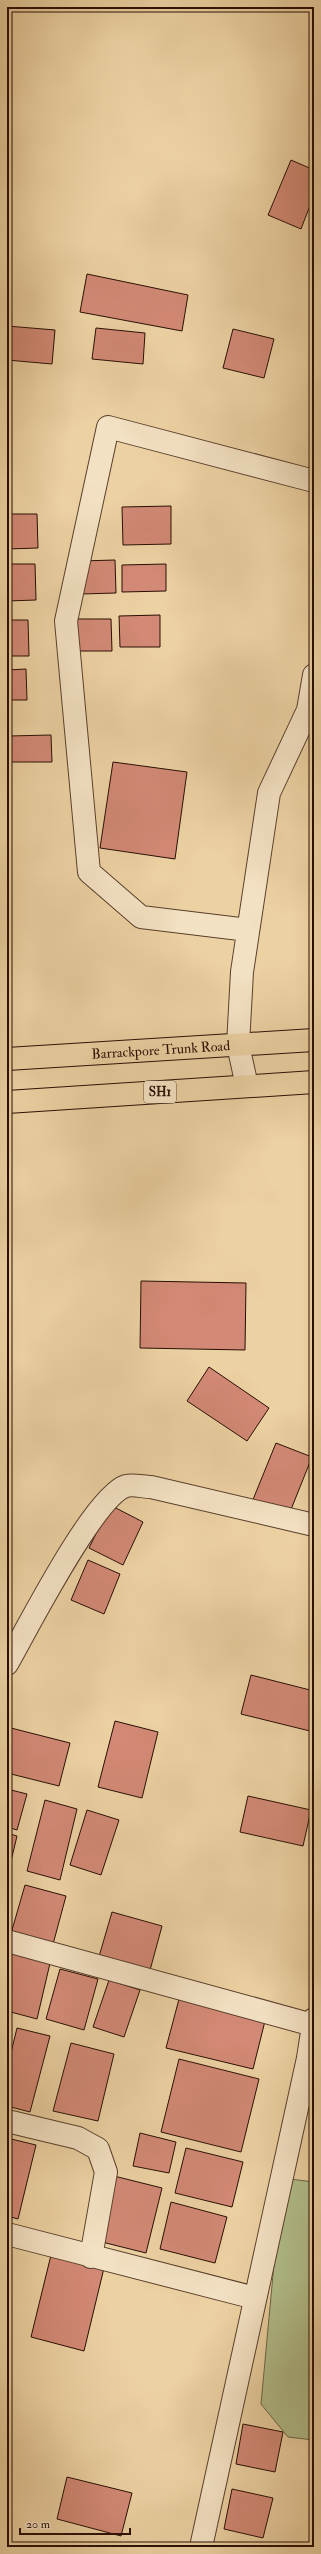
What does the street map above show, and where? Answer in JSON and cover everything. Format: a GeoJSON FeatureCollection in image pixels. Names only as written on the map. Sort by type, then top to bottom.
{"type":"FeatureCollection","features":[{"type":"Feature","properties":{"kind":"main road","name":"Barrackpore Trunk Road"},"geometry":{"type":"LineString","coordinates":[[7,1060],[314,1040]]}},
{"type":"Feature","properties":{"kind":"main road","name":"SH1"},"geometry":{"type":"LineString","coordinates":[[7,1102],[314,1082]]}},
{"type":"Feature","properties":{"kind":"street"},"geometry":{"type":"LineString","coordinates":[[248,930],[141,917],[89,872],[66,621],[108,427],[314,480],[314,490]]}},
{"type":"Feature","properties":{"kind":"street"},"geometry":{"type":"LineString","coordinates":[[247,1086],[238,1045],[242,972],[269,794],[308,710],[314,675]]}},
{"type":"Feature","properties":{"kind":"street"},"geometry":{"type":"LineString","coordinates":[[7,1664],[58,1572],[90,1520],[116,1492],[127,1486],[151,1487],[314,1525]]}},
{"type":"Feature","properties":{"kind":"street"},"geometry":{"type":"LineString","coordinates":[[7,1941],[313,2029],[201,2547]]}},
{"type":"Feature","properties":{"kind":"street"},"geometry":{"type":"LineString","coordinates":[[7,2121],[78,2138],[98,2149],[106,2172],[91,2257]]}},
{"type":"Feature","properties":{"kind":"street"},"geometry":{"type":"LineString","coordinates":[[7,2234],[91,2257],[255,2298]]}},
{"type":"Feature","properties":{"kind":"green space"},"geometry":{"type":"Polygon","coordinates":[[[282,2178],[314,2182],[314,2440],[288,2437],[261,2404],[282,2178]]]}},
{"type":"Feature","properties":{"kind":"building"},"geometry":{"type":"Polygon","coordinates":[[[291,160],[314,170],[314,195],[301,229],[268,215],[291,160]]]}},
{"type":"Feature","properties":{"kind":"building"},"geometry":{"type":"Polygon","coordinates":[[[87,274],[188,295],[182,331],[80,312],[87,274]]]}},
{"type":"Feature","properties":{"kind":"building"},"geometry":{"type":"Polygon","coordinates":[[[7,326],[55,330],[52,364],[7,360],[7,326]]]}},
{"type":"Feature","properties":{"kind":"building"},"geometry":{"type":"Polygon","coordinates":[[[96,328],[145,333],[143,364],[92,359],[96,328]]]}},
{"type":"Feature","properties":{"kind":"building"},"geometry":{"type":"Polygon","coordinates":[[[233,329],[274,339],[264,378],[223,368],[233,329]]]}},
{"type":"Feature","properties":{"kind":"building"},"geometry":{"type":"Polygon","coordinates":[[[171,506],[171,544],[123,545],[122,507],[171,506]]]}},
{"type":"Feature","properties":{"kind":"building"},"geometry":{"type":"Polygon","coordinates":[[[7,514],[37,514],[38,548],[7,549],[7,514]]]}},
{"type":"Feature","properties":{"kind":"building"},"geometry":{"type":"Polygon","coordinates":[[[115,560],[116,593],[81,594],[80,561],[115,560]]]}},
{"type":"Feature","properties":{"kind":"building"},"geometry":{"type":"Polygon","coordinates":[[[7,564],[35,564],[36,600],[7,601],[7,564]]]}},
{"type":"Feature","properties":{"kind":"building"},"geometry":{"type":"Polygon","coordinates":[[[166,564],[166,591],[122,592],[122,565],[166,564]]]}},
{"type":"Feature","properties":{"kind":"building"},"geometry":{"type":"Polygon","coordinates":[[[160,615],[160,647],[120,647],[119,616],[160,615]]]}},
{"type":"Feature","properties":{"kind":"building"},"geometry":{"type":"Polygon","coordinates":[[[73,619],[111,619],[112,651],[73,651],[73,619]]]}},
{"type":"Feature","properties":{"kind":"building"},"geometry":{"type":"Polygon","coordinates":[[[7,620],[28,620],[29,656],[7,656],[7,620]]]}},
{"type":"Feature","properties":{"kind":"building"},"geometry":{"type":"Polygon","coordinates":[[[26,669],[27,700],[7,700],[7,670],[26,669]]]}},
{"type":"Feature","properties":{"kind":"building"},"geometry":{"type":"Polygon","coordinates":[[[51,735],[52,762],[10,762],[9,736],[51,735]]]}},
{"type":"Feature","properties":{"kind":"building"},"geometry":{"type":"Polygon","coordinates":[[[113,762],[187,772],[175,859],[100,848],[113,762]]]}},
{"type":"Feature","properties":{"kind":"building"},"geometry":{"type":"Polygon","coordinates":[[[141,1281],[246,1283],[245,1350],[140,1348],[141,1281]]]}},
{"type":"Feature","properties":{"kind":"building"},"geometry":{"type":"Polygon","coordinates":[[[209,1367],[269,1408],[247,1441],[187,1401],[209,1367]]]}},
{"type":"Feature","properties":{"kind":"building"},"geometry":{"type":"Polygon","coordinates":[[[276,1443],[312,1457],[288,1517],[252,1502],[276,1443]]]}},
{"type":"Feature","properties":{"kind":"building"},"geometry":{"type":"Polygon","coordinates":[[[110,1505],[143,1522],[123,1565],[89,1548],[110,1505]]]}},
{"type":"Feature","properties":{"kind":"building"},"geometry":{"type":"Polygon","coordinates":[[[88,1560],[120,1574],[104,1614],[71,1600],[88,1560]]]}},
{"type":"Feature","properties":{"kind":"building"},"geometry":{"type":"Polygon","coordinates":[[[251,1675],[314,1691],[314,1732],[241,1714],[251,1675]]]}},
{"type":"Feature","properties":{"kind":"building"},"geometry":{"type":"Polygon","coordinates":[[[115,1721],[158,1732],[142,1798],[98,1787],[115,1721]]]}},
{"type":"Feature","properties":{"kind":"building"},"geometry":{"type":"Polygon","coordinates":[[[7,1727],[70,1743],[59,1786],[7,1773],[7,1727]]]}},
{"type":"Feature","properties":{"kind":"building"},"geometry":{"type":"Polygon","coordinates":[[[7,1789],[27,1794],[17,1830],[7,1827],[7,1789]]]}},
{"type":"Feature","properties":{"kind":"building"},"geometry":{"type":"Polygon","coordinates":[[[248,1796],[311,1810],[303,1846],[240,1832],[248,1796]]]}},
{"type":"Feature","properties":{"kind":"building"},"geometry":{"type":"Polygon","coordinates":[[[45,1800],[77,1809],[60,1880],[27,1871],[45,1800]]]}},
{"type":"Feature","properties":{"kind":"building"},"geometry":{"type":"Polygon","coordinates":[[[87,1810],[119,1820],[101,1875],[70,1865],[87,1810]]]}},
{"type":"Feature","properties":{"kind":"building"},"geometry":{"type":"Polygon","coordinates":[[[7,1833],[17,1836],[7,1878],[7,1833]]]}},
{"type":"Feature","properties":{"kind":"building"},"geometry":{"type":"Polygon","coordinates":[[[25,1885],[66,1896],[52,1948],[10,1937],[25,1885]]]}},
{"type":"Feature","properties":{"kind":"building"},"geometry":{"type":"Polygon","coordinates":[[[112,1912],[162,1926],[149,1974],[98,1960],[112,1912]]]}},
{"type":"Feature","properties":{"kind":"building"},"geometry":{"type":"Polygon","coordinates":[[[10,1949],[51,1959],[37,2019],[7,2011],[7,1960],[10,1949]]]}},
{"type":"Feature","properties":{"kind":"building"},"geometry":{"type":"Polygon","coordinates":[[[60,1969],[98,1979],[84,2030],[46,2019],[60,1969]]]}},
{"type":"Feature","properties":{"kind":"building"},"geometry":{"type":"Polygon","coordinates":[[[109,1980],[140,1990],[124,2037],[93,2027],[109,1980]]]}},
{"type":"Feature","properties":{"kind":"building"},"geometry":{"type":"Polygon","coordinates":[[[179,1999],[265,2021],[253,2069],[166,2048],[179,1999]]]}},
{"type":"Feature","properties":{"kind":"building"},"geometry":{"type":"Polygon","coordinates":[[[17,2028],[50,2036],[30,2112],[7,2106],[7,2069],[17,2028]]]}},
{"type":"Feature","properties":{"kind":"building"},"geometry":{"type":"Polygon","coordinates":[[[71,2043],[114,2054],[98,2121],[53,2111],[71,2043]]]}},
{"type":"Feature","properties":{"kind":"building"},"geometry":{"type":"Polygon","coordinates":[[[179,2059],[259,2079],[241,2152],[161,2132],[179,2059]]]}},
{"type":"Feature","properties":{"kind":"building"},"geometry":{"type":"Polygon","coordinates":[[[140,2133],[176,2142],[169,2173],[133,2166],[140,2133]]]}},
{"type":"Feature","properties":{"kind":"building"},"geometry":{"type":"Polygon","coordinates":[[[7,2138],[36,2145],[18,2219],[7,2216],[7,2138]]]}},
{"type":"Feature","properties":{"kind":"building"},"geometry":{"type":"Polygon","coordinates":[[[186,2148],[243,2162],[232,2207],[175,2193],[186,2148]]]}},
{"type":"Feature","properties":{"kind":"building"},"geometry":{"type":"Polygon","coordinates":[[[114,2176],[162,2188],[146,2253],[98,2241],[114,2176]]]}},
{"type":"Feature","properties":{"kind":"building"},"geometry":{"type":"Polygon","coordinates":[[[171,2202],[227,2217],[215,2263],[160,2249],[171,2202]]]}},
{"type":"Feature","properties":{"kind":"building"},"geometry":{"type":"Polygon","coordinates":[[[51,2255],[104,2268],[84,2351],[31,2337],[51,2255]]]}},
{"type":"Feature","properties":{"kind":"building"},"geometry":{"type":"Polygon","coordinates":[[[243,2424],[283,2432],[275,2472],[236,2464],[243,2424]]]}},
{"type":"Feature","properties":{"kind":"building"},"geometry":{"type":"Polygon","coordinates":[[[67,2477],[132,2493],[121,2536],[57,2519],[67,2477]]]}},
{"type":"Feature","properties":{"kind":"building"},"geometry":{"type":"Polygon","coordinates":[[[232,2489],[273,2498],[263,2538],[224,2529],[232,2489]]]}},
{"type":"Feature","properties":{"kind":"building"},"geometry":{"type":"Polygon","coordinates":[[[209,2542],[242,2547],[208,2547],[209,2542]]]}}]}
